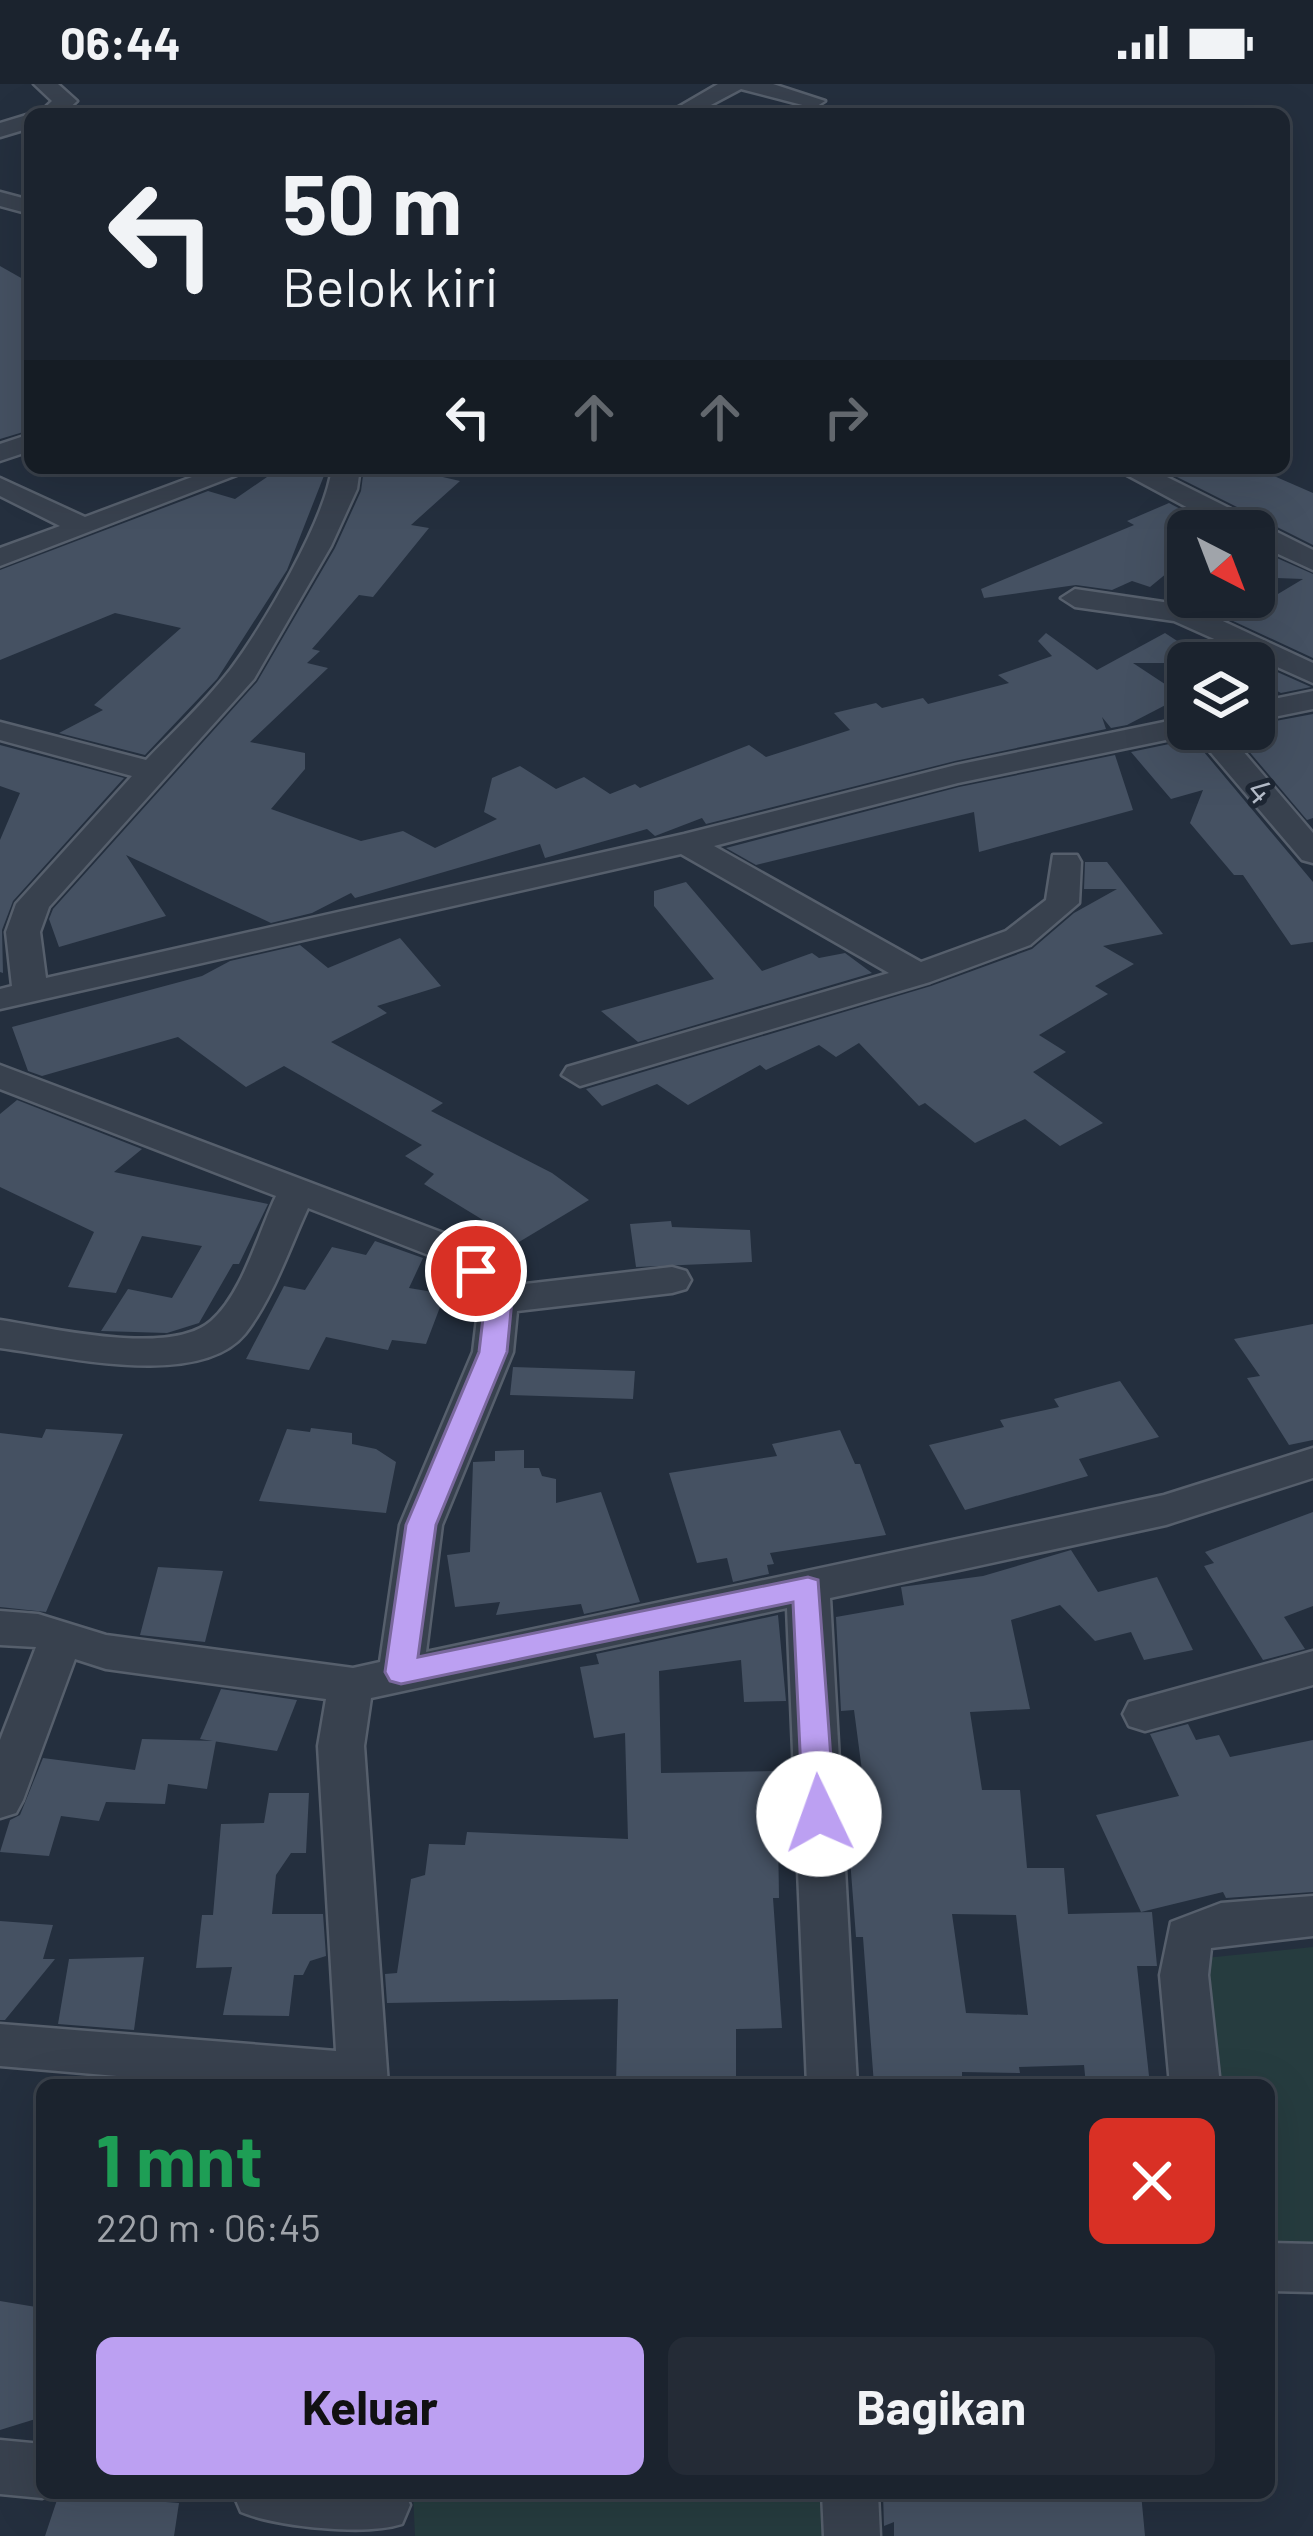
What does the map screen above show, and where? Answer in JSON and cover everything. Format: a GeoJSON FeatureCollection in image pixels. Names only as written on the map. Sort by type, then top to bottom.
{"type":"FeatureCollection","features":[{"type":"Feature","properties":{"kind":"street"},"geometry":{"type":"LineString","coordinates":[[45,84],[66,101],[57,108]]}},
{"type":"Feature","properties":{"kind":"street"},"geometry":{"type":"LineString","coordinates":[[685,108],[734,84]]}},
{"type":"Feature","properties":{"kind":"street"},"geometry":{"type":"LineString","coordinates":[[747,84],[814,101],[801,108]]}},
{"type":"Feature","properties":{"kind":"street"},"geometry":{"type":"LineString","coordinates":[[0,558],[225,474]]}},
{"type":"Feature","properties":{"kind":"street"},"geometry":{"type":"LineString","coordinates":[[345,474],[343,489],[283,612],[243,673],[33,904],[23,932],[15,995],[686,843],[956,775],[1167,730]]}},
{"type":"Feature","properties":{"kind":"street"},"geometry":{"type":"LineString","coordinates":[[1139,474],[1205,510]]}},
{"type":"Feature","properties":{"kind":"street"},"geometry":{"type":"LineString","coordinates":[[0,486],[85,526]]}},
{"type":"Feature","properties":{"kind":"street"},"geometry":{"type":"LineString","coordinates":[[1275,546],[1313,561]]}},
{"type":"Feature","properties":{"kind":"street"},"geometry":{"type":"LineString","coordinates":[[1075,598],[1167,602]]}},
{"type":"Feature","properties":{"kind":"street"},"geometry":{"type":"LineString","coordinates":[[1212,618],[1313,674]]}},
{"type":"Feature","properties":{"kind":"street"},"geometry":{"type":"LineString","coordinates":[[1275,708],[1313,700]]}},
{"type":"Feature","properties":{"kind":"street"},"geometry":{"type":"LineString","coordinates":[[0,731],[154,772]]}},
{"type":"Feature","properties":{"kind":"street","name":"4"},"geometry":{"type":"LineString","coordinates":[[1225,750],[1313,853]]}},
{"type":"Feature","properties":{"kind":"street"},"geometry":{"type":"LineString","coordinates":[[686,843],[918,975]]}},
{"type":"Feature","properties":{"kind":"street"},"geometry":{"type":"LineString","coordinates":[[580,1075],[918,975],[1018,938],[1062,903],[1065,862]]}},
{"type":"Feature","properties":{"kind":"street"},"geometry":{"type":"LineString","coordinates":[[0,1076],[457,1252],[499,1300],[493,1352],[421,1525],[401,1672]]}},
{"type":"Feature","properties":{"kind":"street"},"geometry":{"type":"LineString","coordinates":[[0,1334],[136,1350],[187,1350],[202,1344],[227,1329],[299,1188]]}},
{"type":"Feature","properties":{"kind":"street"},"geometry":{"type":"LineString","coordinates":[[499,1300],[672,1280]]}},
{"type":"Feature","properties":{"kind":"street"},"geometry":{"type":"LineString","coordinates":[[0,1628],[353,1685],[1166,1510],[1313,1463]]}},
{"type":"Feature","properties":{"kind":"street"},"geometry":{"type":"LineString","coordinates":[[808,1588],[832,2079]]}},
{"type":"Feature","properties":{"kind":"street"},"geometry":{"type":"LineString","coordinates":[[0,1800],[60,1641]]}},
{"type":"Feature","properties":{"kind":"street"},"geometry":{"type":"LineString","coordinates":[[1145,1714],[1313,1668]]}},
{"type":"Feature","properties":{"kind":"street"},"geometry":{"type":"LineString","coordinates":[[353,1685],[342,1717],[341,1745],[362,2079]]}},
{"type":"Feature","properties":{"kind":"street"},"geometry":{"type":"LineString","coordinates":[[1194,2079],[1184,1976],[1188,1936],[1221,1923],[1313,1916]]}},
{"type":"Feature","properties":{"kind":"street"},"geometry":{"type":"LineString","coordinates":[[0,2045],[352,2079]]}},
{"type":"Feature","properties":{"kind":"street"},"geometry":{"type":"LineString","coordinates":[[1275,2267],[1313,2268]]}},
{"type":"Feature","properties":{"kind":"street"},"geometry":{"type":"LineString","coordinates":[[0,2467],[36,2470]]}},
{"type":"Feature","properties":{"kind":"street"},"geometry":{"type":"LineString","coordinates":[[301,2499],[382,2511]]}},
{"type":"Feature","properties":{"kind":"street"},"geometry":{"type":"LineString","coordinates":[[850,2499],[852,2536]]}},
{"type":"Feature","properties":{"kind":"green space"},"geometry":{"type":"Polygon","coordinates":[[[1313,1947],[1313,2249],[1275,2247],[1275,2079],[1219,2079],[1205,1958],[1313,1947]]]}},
{"type":"Feature","properties":{"kind":"green space"},"geometry":{"type":"Polygon","coordinates":[[[413,2499],[827,2499],[830,2536],[415,2536],[413,2499]]]}},
{"type":"Feature","properties":{"kind":"building"},"geometry":{"type":"Polygon","coordinates":[[[0,266],[24,280],[24,432],[0,439],[0,266]]]}},
{"type":"Feature","properties":{"kind":"building"},"geometry":{"type":"Polygon","coordinates":[[[271,474],[325,474],[287,570],[217,679],[145,755],[59,733],[103,710],[94,705],[181,628],[115,613],[0,660],[0,570],[208,491],[235,499],[271,474]]]}},
{"type":"Feature","properties":{"kind":"building"},"geometry":{"type":"Polygon","coordinates":[[[363,474],[430,474],[460,481],[411,525],[429,528],[373,597],[359,595],[312,649],[320,651],[307,663],[328,668],[250,742],[305,753],[305,769],[271,809],[361,841],[403,831],[435,848],[497,819],[484,812],[492,778],[520,766],[556,789],[584,777],[610,794],[635,784],[640,788],[749,745],[766,757],[850,730],[834,713],[923,698],[928,704],[1009,683],[998,675],[1052,656],[1038,641],[1046,633],[1097,670],[1165,633],[1179,642],[1167,642],[1167,663],[1133,663],[1167,685],[1167,704],[1127,725],[1111,728],[1102,717],[1106,729],[955,761],[706,824],[702,818],[655,836],[647,829],[545,858],[540,844],[355,898],[351,893],[312,913],[271,923],[126,855],[166,916],[59,947],[49,919],[53,909],[257,682],[335,548],[361,491],[363,474]]]}},
{"type":"Feature","properties":{"kind":"building"},"geometry":{"type":"Polygon","coordinates":[[[1171,474],[1270,474],[1313,493],[1313,545],[1275,526],[1275,510],[1243,510],[1171,474]]]}},
{"type":"Feature","properties":{"kind":"building"},"geometry":{"type":"Polygon","coordinates":[[[1169,503],[1182,510],[1167,510],[1167,573],[1150,587],[1132,581],[1112,590],[1076,585],[984,598],[981,589],[1134,525],[1127,521],[1169,503]]]}},
{"type":"Feature","properties":{"kind":"building"},"geometry":{"type":"Polygon","coordinates":[[[1275,557],[1313,574],[1313,658],[1233,621],[1275,618],[1275,596],[1303,579],[1275,578],[1275,557]]]}},
{"type":"Feature","properties":{"kind":"building"},"geometry":{"type":"Polygon","coordinates":[[[1275,671],[1311,687],[1275,690],[1275,671]]]}},
{"type":"Feature","properties":{"kind":"building"},"geometry":{"type":"Polygon","coordinates":[[[1313,714],[1313,818],[1307,820],[1248,750],[1275,750],[1275,721],[1313,714]]]}},
{"type":"Feature","properties":{"kind":"building"},"geometry":{"type":"Polygon","coordinates":[[[1167,744],[1167,750],[1202,750],[1313,882],[1313,942],[1291,945],[1243,875],[1234,875],[1190,823],[1203,790],[1171,799],[1131,752],[1167,744]]]}},
{"type":"Feature","properties":{"kind":"building"},"geometry":{"type":"Polygon","coordinates":[[[0,745],[124,778],[13,901],[2,930],[3,973],[0,972],[0,840],[20,793],[0,786],[0,745]]]}},
{"type":"Feature","properties":{"kind":"building"},"geometry":{"type":"Polygon","coordinates":[[[1115,755],[1133,810],[979,852],[974,812],[756,865],[726,848],[959,787],[1115,755]]]}},
{"type":"Feature","properties":{"kind":"building"},"geometry":{"type":"Polygon","coordinates":[[[1085,862],[1107,862],[1163,934],[1103,946],[1134,964],[1095,986],[1108,994],[1039,1035],[1066,1052],[1033,1072],[1103,1123],[1060,1146],[1025,1119],[975,1143],[925,1103],[919,1106],[859,1043],[836,1057],[819,1045],[766,1070],[760,1065],[688,1105],[657,1084],[602,1106],[586,1089],[931,986],[1032,949],[1074,913],[1117,889],[1084,889],[1085,862]]]}},
{"type":"Feature","properties":{"kind":"building"},"geometry":{"type":"Polygon","coordinates":[[[686,882],[762,971],[812,953],[819,958],[845,953],[872,973],[638,1042],[601,1011],[714,979],[654,906],[654,891],[686,882]]]}},
{"type":"Feature","properties":{"kind":"building"},"geometry":{"type":"Polygon","coordinates":[[[400,938],[441,986],[377,1006],[387,1013],[331,1042],[443,1103],[431,1111],[552,1173],[589,1200],[519,1242],[424,1184],[434,1174],[405,1156],[422,1145],[284,1066],[246,1087],[178,1037],[42,1076],[28,1071],[12,1027],[202,976],[230,961],[300,945],[328,968],[400,938]]]}},
{"type":"Feature","properties":{"kind":"building"},"geometry":{"type":"Polygon","coordinates":[[[17,1100],[142,1149],[114,1172],[268,1204],[239,1264],[233,1264],[199,1323],[167,1333],[101,1331],[128,1289],[172,1298],[202,1246],[142,1236],[116,1293],[68,1287],[94,1232],[0,1187],[0,1114],[17,1100]]]}},
{"type":"Feature","properties":{"kind":"building"},"geometry":{"type":"Polygon","coordinates":[[[671,1221],[672,1227],[750,1230],[752,1262],[636,1267],[630,1224],[671,1221]]]}},
{"type":"Feature","properties":{"kind":"building"},"geometry":{"type":"Polygon","coordinates":[[[375,1241],[423,1258],[409,1288],[445,1294],[426,1344],[392,1340],[388,1350],[326,1337],[309,1370],[246,1359],[284,1286],[305,1290],[332,1247],[366,1255],[375,1241]]]}},
{"type":"Feature","properties":{"kind":"building"},"geometry":{"type":"Polygon","coordinates":[[[1313,1324],[1313,1440],[1289,1445],[1247,1378],[1260,1376],[1234,1339],[1313,1324]]]}},
{"type":"Feature","properties":{"kind":"building"},"geometry":{"type":"Polygon","coordinates":[[[513,1367],[635,1371],[633,1399],[510,1395],[513,1367]]]}},
{"type":"Feature","properties":{"kind":"building"},"geometry":{"type":"Polygon","coordinates":[[[1120,1381],[1159,1437],[1079,1459],[1088,1476],[965,1510],[929,1445],[1004,1427],[1000,1420],[1059,1407],[1054,1399],[1120,1381]]]}},
{"type":"Feature","properties":{"kind":"building"},"geometry":{"type":"Polygon","coordinates":[[[311,1428],[352,1433],[352,1444],[376,1449],[396,1462],[386,1513],[259,1501],[287,1429],[310,1432],[311,1428]]]}},
{"type":"Feature","properties":{"kind":"building"},"geometry":{"type":"Polygon","coordinates":[[[46,1429],[123,1434],[46,1612],[0,1607],[0,1433],[42,1438],[46,1429]]]}},
{"type":"Feature","properties":{"kind":"building"},"geometry":{"type":"Polygon","coordinates":[[[840,1430],[855,1464],[860,1464],[886,1535],[770,1553],[774,1564],[767,1565],[769,1574],[733,1582],[727,1558],[697,1563],[669,1473],[777,1456],[772,1444],[840,1430]]]}},
{"type":"Feature","properties":{"kind":"building"},"geometry":{"type":"Polygon","coordinates":[[[524,1450],[524,1468],[539,1468],[542,1476],[556,1479],[556,1503],[601,1492],[640,1602],[584,1614],[581,1604],[496,1615],[500,1602],[455,1607],[447,1555],[470,1552],[473,1462],[495,1461],[495,1451],[524,1450]]]}},
{"type":"Feature","properties":{"kind":"building"},"geometry":{"type":"Polygon","coordinates":[[[1313,1512],[1313,1606],[1284,1617],[1305,1649],[1263,1660],[1204,1566],[1214,1563],[1205,1552],[1313,1512]]]}},
{"type":"Feature","properties":{"kind":"building"},"geometry":{"type":"Polygon","coordinates":[[[1071,1550],[1098,1592],[1157,1577],[1193,1650],[1144,1660],[1131,1632],[1095,1641],[1060,1605],[1011,1620],[1030,1709],[970,1712],[982,1790],[1020,1790],[1027,1868],[1064,1868],[1068,1914],[1152,1912],[1157,1966],[1137,1966],[1149,2079],[1085,2079],[1084,2065],[1019,2067],[1020,2073],[962,2072],[962,2079],[874,2079],[863,1937],[856,1937],[848,1833],[847,1786],[864,1786],[854,1710],[841,1711],[836,1617],[904,1605],[901,1587],[983,1576],[1071,1550]],[[952,1914],[966,2013],[1028,2015],[1016,1915],[952,1914]]]}},
{"type":"Feature","properties":{"kind":"building"},"geometry":{"type":"Polygon","coordinates":[[[158,1567],[223,1571],[205,1642],[140,1635],[158,1567]]]}},
{"type":"Feature","properties":{"kind":"building"},"geometry":{"type":"Polygon","coordinates":[[[778,1615],[786,1701],[744,1702],[741,1660],[659,1671],[661,1773],[777,1771],[779,1898],[773,1898],[782,2028],[736,2029],[736,2079],[616,2079],[618,1999],[387,2003],[385,1974],[397,1973],[411,1879],[425,1875],[429,1844],[465,1845],[467,1832],[628,1839],[625,1733],[594,1738],[580,1667],[599,1664],[596,1654],[778,1615]]]}},
{"type":"Feature","properties":{"kind":"building"},"geometry":{"type":"Polygon","coordinates":[[[221,1689],[297,1700],[277,1751],[200,1739],[221,1689]]]}},
{"type":"Feature","properties":{"kind":"building"},"geometry":{"type":"Polygon","coordinates":[[[1188,1724],[1196,1740],[1219,1735],[1230,1757],[1313,1740],[1313,1892],[1226,1898],[1223,1892],[1141,1912],[1096,1815],[1179,1796],[1150,1734],[1188,1724]]]}},
{"type":"Feature","properties":{"kind":"building"},"geometry":{"type":"Polygon","coordinates":[[[142,1739],[216,1741],[207,1789],[168,1784],[165,1804],[106,1802],[99,1821],[61,1816],[49,1856],[0,1852],[10,1820],[20,1815],[43,1758],[135,1770],[142,1739]]]}},
{"type":"Feature","properties":{"kind":"building"},"geometry":{"type":"Polygon","coordinates":[[[269,1793],[309,1793],[306,1853],[291,1853],[276,1875],[272,1914],[323,1914],[326,1956],[310,1961],[303,1975],[294,1975],[289,2016],[223,2015],[232,1967],[196,1968],[202,1915],[213,1915],[221,1824],[264,1823],[269,1793]]]}},
{"type":"Feature","properties":{"kind":"building"},"geometry":{"type":"Polygon","coordinates":[[[0,1921],[53,1925],[43,1959],[55,1959],[5,2020],[0,2020],[0,1921]]]}},
{"type":"Feature","properties":{"kind":"building"},"geometry":{"type":"Polygon","coordinates":[[[144,1957],[134,2030],[58,2024],[69,1959],[144,1957]]]}},
{"type":"Feature","properties":{"kind":"building"},"geometry":{"type":"Polygon","coordinates":[[[0,2301],[36,2307],[36,2419],[0,2430],[0,2301]]]}},
{"type":"Feature","properties":{"kind":"building"},"geometry":{"type":"Polygon","coordinates":[[[57,2499],[179,2503],[174,2536],[45,2536],[57,2499]]]}},
{"type":"Feature","properties":{"kind":"building"},"geometry":{"type":"Polygon","coordinates":[[[883,2499],[1142,2499],[1145,2536],[894,2536],[894,2522],[884,2526],[883,2499]]]}},
{"type":"Feature","properties":{"kind":"route"},"geometry":{"type":"LineString","coordinates":[[476,1271],[499,1300],[493,1352],[421,1525],[401,1672],[808,1588],[819,1814]]}}]}
